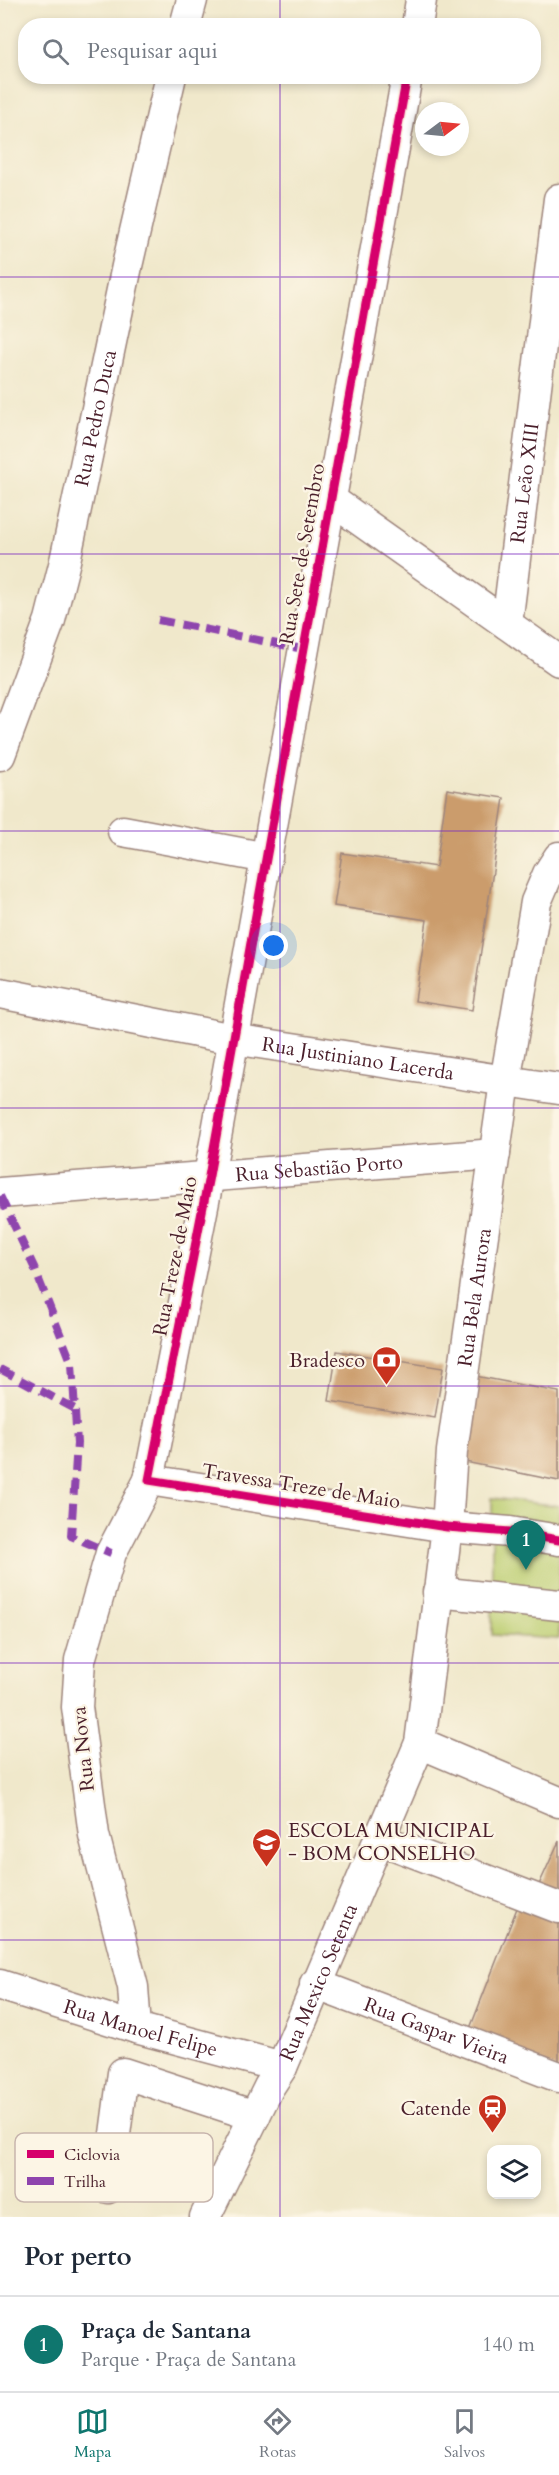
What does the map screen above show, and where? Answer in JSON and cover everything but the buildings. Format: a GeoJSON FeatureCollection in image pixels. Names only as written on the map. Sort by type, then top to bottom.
{"type":"FeatureCollection","features":[{"type":"Feature","properties":{"kind":"street"},"geometry":{"type":"LineString","coordinates":[[187,18],[192,0]]}},
{"type":"Feature","properties":{"kind":"street"},"geometry":{"type":"LineString","coordinates":[[418,18],[421,0]]}},
{"type":"Feature","properties":{"kind":"street","name":"Rua Pedro Duca"},"geometry":{"type":"LineString","coordinates":[[0,755],[50,620],[65,561],[127,266],[169,84]]}},
{"type":"Feature","properties":{"kind":"street","name":"Rua Sete de Setembro"},"geometry":{"type":"LineString","coordinates":[[233,1039],[406,84]]}},
{"type":"Feature","properties":{"kind":"street","name":"Rua Leão XIII"},"geometry":{"type":"LineString","coordinates":[[507,624],[559,199]]}},
{"type":"Feature","properties":{"kind":"street"},"geometry":{"type":"LineString","coordinates":[[330,499],[559,661]]}},
{"type":"Feature","properties":{"kind":"street"},"geometry":{"type":"LineString","coordinates":[[123,831],[267,858]]}},
{"type":"Feature","properties":{"kind":"street","name":"Rua Bela Aurora"},"geometry":{"type":"LineString","coordinates":[[420,1743],[447,1527],[452,1451],[505,1082],[536,902],[548,874],[559,857]]}},
{"type":"Feature","properties":{"kind":"street","name":"Rua Justiniano Lacerda"},"geometry":{"type":"LineString","coordinates":[[0,993],[233,1039],[559,1089]]}},
{"type":"Feature","properties":{"kind":"street","name":"Rua Treze de Maio"},"geometry":{"type":"LineString","coordinates":[[149,1480],[210,1176],[233,1039]]}},
{"type":"Feature","properties":{"kind":"street","name":"Rua Sebastião Porto"},"geometry":{"type":"LineString","coordinates":[[0,1193],[495,1154]]}},
{"type":"Feature","properties":{"kind":"street","name":"Travessa Treze de Maio"},"geometry":{"type":"LineString","coordinates":[[149,1480],[447,1527],[510,1532],[559,1540]]}},
{"type":"Feature","properties":{"kind":"street","name":"Rua Nova"},"geometry":{"type":"LineString","coordinates":[[136,2028],[133,1987],[94,1835],[77,1707],[80,1660],[111,1553],[149,1480]]}},
{"type":"Feature","properties":{"kind":"street"},"geometry":{"type":"LineString","coordinates":[[438,1592],[559,1605]]}},
{"type":"Feature","properties":{"kind":"street"},"geometry":{"type":"LineString","coordinates":[[420,1743],[559,1802]]}},
{"type":"Feature","properties":{"kind":"street","name":"Rua Mexico Setenta"},"geometry":{"type":"LineString","coordinates":[[213,2201],[282,2067],[315,1984],[420,1743]]}},
{"type":"Feature","properties":{"kind":"street"},"geometry":{"type":"LineString","coordinates":[[379,1839],[559,1908]]}},
{"type":"Feature","properties":{"kind":"street","name":"Rua Gaspar Vieira"},"geometry":{"type":"LineString","coordinates":[[315,1984],[559,2077]]}},
{"type":"Feature","properties":{"kind":"street","name":"Rua Manoel Felipe"},"geometry":{"type":"LineString","coordinates":[[0,1985],[136,2028],[282,2067]]}},
{"type":"Feature","properties":{"kind":"street"},"geometry":{"type":"LineString","coordinates":[[115,2133],[123,2073],[255,2116]]}},
{"type":"Feature","properties":{"kind":"street","name":"Rua Mexico Setenta"},"geometry":{"type":"LineString","coordinates":[[205,2217],[212,2202]]}},
{"type":"Feature","properties":{"kind":"green space"},"geometry":{"type":"Polygon","coordinates":[[[492,1498],[559,1506],[559,1639],[492,1635],[492,1498]]]}},
{"type":"Feature","properties":{"kind":"marked path"},"geometry":{"type":"LineString","coordinates":[[158,620],[303,649]]}},
{"type":"Feature","properties":{"kind":"marked path"},"geometry":{"type":"LineString","coordinates":[[0,1196],[34,1267],[72,1364],[77,1443],[71,1536],[111,1553]]}},
{"type":"Feature","properties":{"kind":"marked path"},"geometry":{"type":"LineString","coordinates":[[0,1369],[75,1409]]}},
{"type":"Feature","properties":{"kind":"cycle path"},"geometry":{"type":"LineString","coordinates":[[406,84],[209,1176],[149,1480],[447,1527],[510,1532],[559,1540]]}},
{"type":"Feature","properties":{"kind":"place","name":"Bradesco"},"geometry":{"type":"Point","coordinates":[386,1386]}},
{"type":"Feature","properties":{"kind":"place","name":"Praça de Santana"},"geometry":{"type":"Point","coordinates":[526,1570]}},
{"type":"Feature","properties":{"kind":"place","name":"ESCOLA MUNICIPAL - BOM CONSELHO"},"geometry":{"type":"Point","coordinates":[267,1868]}},
{"type":"Feature","properties":{"kind":"place","name":"Catende"},"geometry":{"type":"Point","coordinates":[492,2134]}}]}
